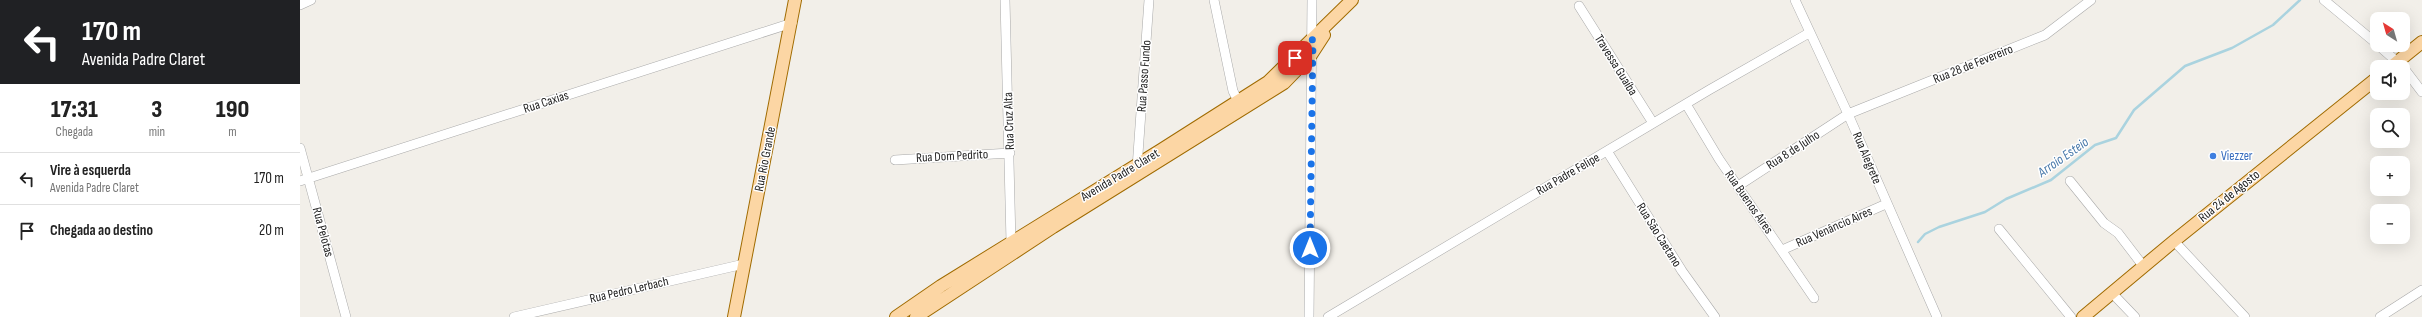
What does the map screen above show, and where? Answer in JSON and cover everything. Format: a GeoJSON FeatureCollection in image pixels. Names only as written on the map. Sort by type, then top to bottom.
{"type":"FeatureCollection","features":[{"type":"Feature","properties":{"kind":"main road","name":"Rua Rio Grande"},"geometry":{"type":"LineString","coordinates":[[734,317],[792,23],[795,0]]}},
{"type":"Feature","properties":{"kind":"main road","name":"Avenida Padre Claret"},"geometry":{"type":"LineString","coordinates":[[916,317],[1046,231],[1141,164],[1281,71],[1333,21],[1352,0]]}},
{"type":"Feature","properties":{"kind":"main road","name":"Avenida Padre Claret"},"geometry":{"type":"LineString","coordinates":[[1141,164],[1284,83],[1311,55],[1333,21]]}},
{"type":"Feature","properties":{"kind":"main road"},"geometry":{"type":"LineString","coordinates":[[2405,60],[2422,42]]}},
{"type":"Feature","properties":{"kind":"main road","name":"Rua 24 de Agosto"},"geometry":{"type":"LineString","coordinates":[[2083,317],[2174,241],[2370,84]]}},
{"type":"Feature","properties":{"kind":"main road","name":"Avenida Padre Claret"},"geometry":{"type":"LineString","coordinates":[[896,317],[1011,242],[1117,182]]}},
{"type":"Feature","properties":{"kind":"street"},"geometry":{"type":"LineString","coordinates":[[300,5],[311,0]]}},
{"type":"Feature","properties":{"kind":"street","name":"Rua Cruz Alta"},"geometry":{"type":"LineString","coordinates":[[1005,0],[1010,153],[1011,242]]}},
{"type":"Feature","properties":{"kind":"street","name":"Rua Passo Fundo"},"geometry":{"type":"LineString","coordinates":[[1141,164],[1149,0]]}},
{"type":"Feature","properties":{"kind":"street"},"geometry":{"type":"LineString","coordinates":[[1214,0],[1233,91],[1238,101]]}},
{"type":"Feature","properties":{"kind":"street"},"geometry":{"type":"LineString","coordinates":[[1309,317],[1311,55],[1313,39],[1312,0]]}},
{"type":"Feature","properties":{"kind":"street","name":"Rua Alegrete"},"geometry":{"type":"LineString","coordinates":[[1795,0],[1809,33],[1848,114],[1886,204],[1937,317]]}},
{"type":"Feature","properties":{"kind":"street","name":"Rua 28 de Fevereiro"},"geometry":{"type":"LineString","coordinates":[[1848,114],[2045,35],[2091,0]]}},
{"type":"Feature","properties":{"kind":"street"},"geometry":{"type":"LineString","coordinates":[[2324,0],[2336,4],[2370,36]]}},
{"type":"Feature","properties":{"kind":"street","name":"Travessa Guaíba"},"geometry":{"type":"LineString","coordinates":[[1579,6],[1653,123]]}},
{"type":"Feature","properties":{"kind":"street","name":"Rua Caxias"},"geometry":{"type":"LineString","coordinates":[[304,179],[792,23]]}},
{"type":"Feature","properties":{"kind":"street","name":"Rua Padre Felipe"},"geometry":{"type":"LineString","coordinates":[[1328,317],[1653,123],[1809,33]]}},
{"type":"Feature","properties":{"kind":"street"},"geometry":{"type":"LineString","coordinates":[[2386,52],[2393,60]]}},
{"type":"Feature","properties":{"kind":"street"},"geometry":{"type":"LineString","coordinates":[[2410,78],[2422,92]]}},
{"type":"Feature","properties":{"kind":"street","name":"Rua Buenos Aires"},"geometry":{"type":"LineString","coordinates":[[1686,104],[1738,186],[1814,298]]}},
{"type":"Feature","properties":{"kind":"street","name":"Rua 8 de Julho"},"geometry":{"type":"LineString","coordinates":[[1738,186],[1848,114]]}},
{"type":"Feature","properties":{"kind":"street","name":"Rua Pelotas"},"geometry":{"type":"LineString","coordinates":[[300,148],[304,179],[346,317]]}},
{"type":"Feature","properties":{"kind":"street","name":"Rua São Caetano"},"geometry":{"type":"LineString","coordinates":[[1607,151],[1682,271],[1715,317]]}},
{"type":"Feature","properties":{"kind":"street","name":"Rua Dom Pedrito"},"geometry":{"type":"LineString","coordinates":[[895,160],[1010,153]]}},
{"type":"Feature","properties":{"kind":"street"},"geometry":{"type":"LineString","coordinates":[[2070,181],[2104,223],[2118,233],[2144,266]]}},
{"type":"Feature","properties":{"kind":"street","name":"Rua Venâncio Aires"},"geometry":{"type":"LineString","coordinates":[[1782,250],[1886,204]]}},
{"type":"Feature","properties":{"kind":"street"},"geometry":{"type":"LineString","coordinates":[[1999,228],[2071,317]]}},
{"type":"Feature","properties":{"kind":"street"},"geometry":{"type":"LineString","coordinates":[[2174,241],[2245,317]]}},
{"type":"Feature","properties":{"kind":"street","name":"Rua Pedro Lerbach"},"geometry":{"type":"LineString","coordinates":[[514,317],[744,264]]}},
{"type":"Feature","properties":{"kind":"street"},"geometry":{"type":"LineString","coordinates":[[2380,317],[2422,290]]}},
{"type":"Feature","properties":{"kind":"street"},"geometry":{"type":"LineString","coordinates":[[2112,293],[2135,317]]}},
{"type":"Feature","properties":{"kind":"waterway","name":"Arroio Esteio"},"geometry":{"type":"LineString","coordinates":[[1918,242],[1925,234],[1939,227],[1985,212],[2006,199],[2051,180],[2095,145],[2116,138],[2134,110],[2185,66],[2232,48],[2273,25],[2300,0]]}},
{"type":"Feature","properties":{"kind":"place","name":"Viezzer"},"geometry":{"type":"Point","coordinates":[2213,156]}},
{"type":"Feature","properties":{"kind":"route"},"geometry":{"type":"LineString","coordinates":[[1295,58],[1313,39],[1311,60],[1310,248]]}}]}
